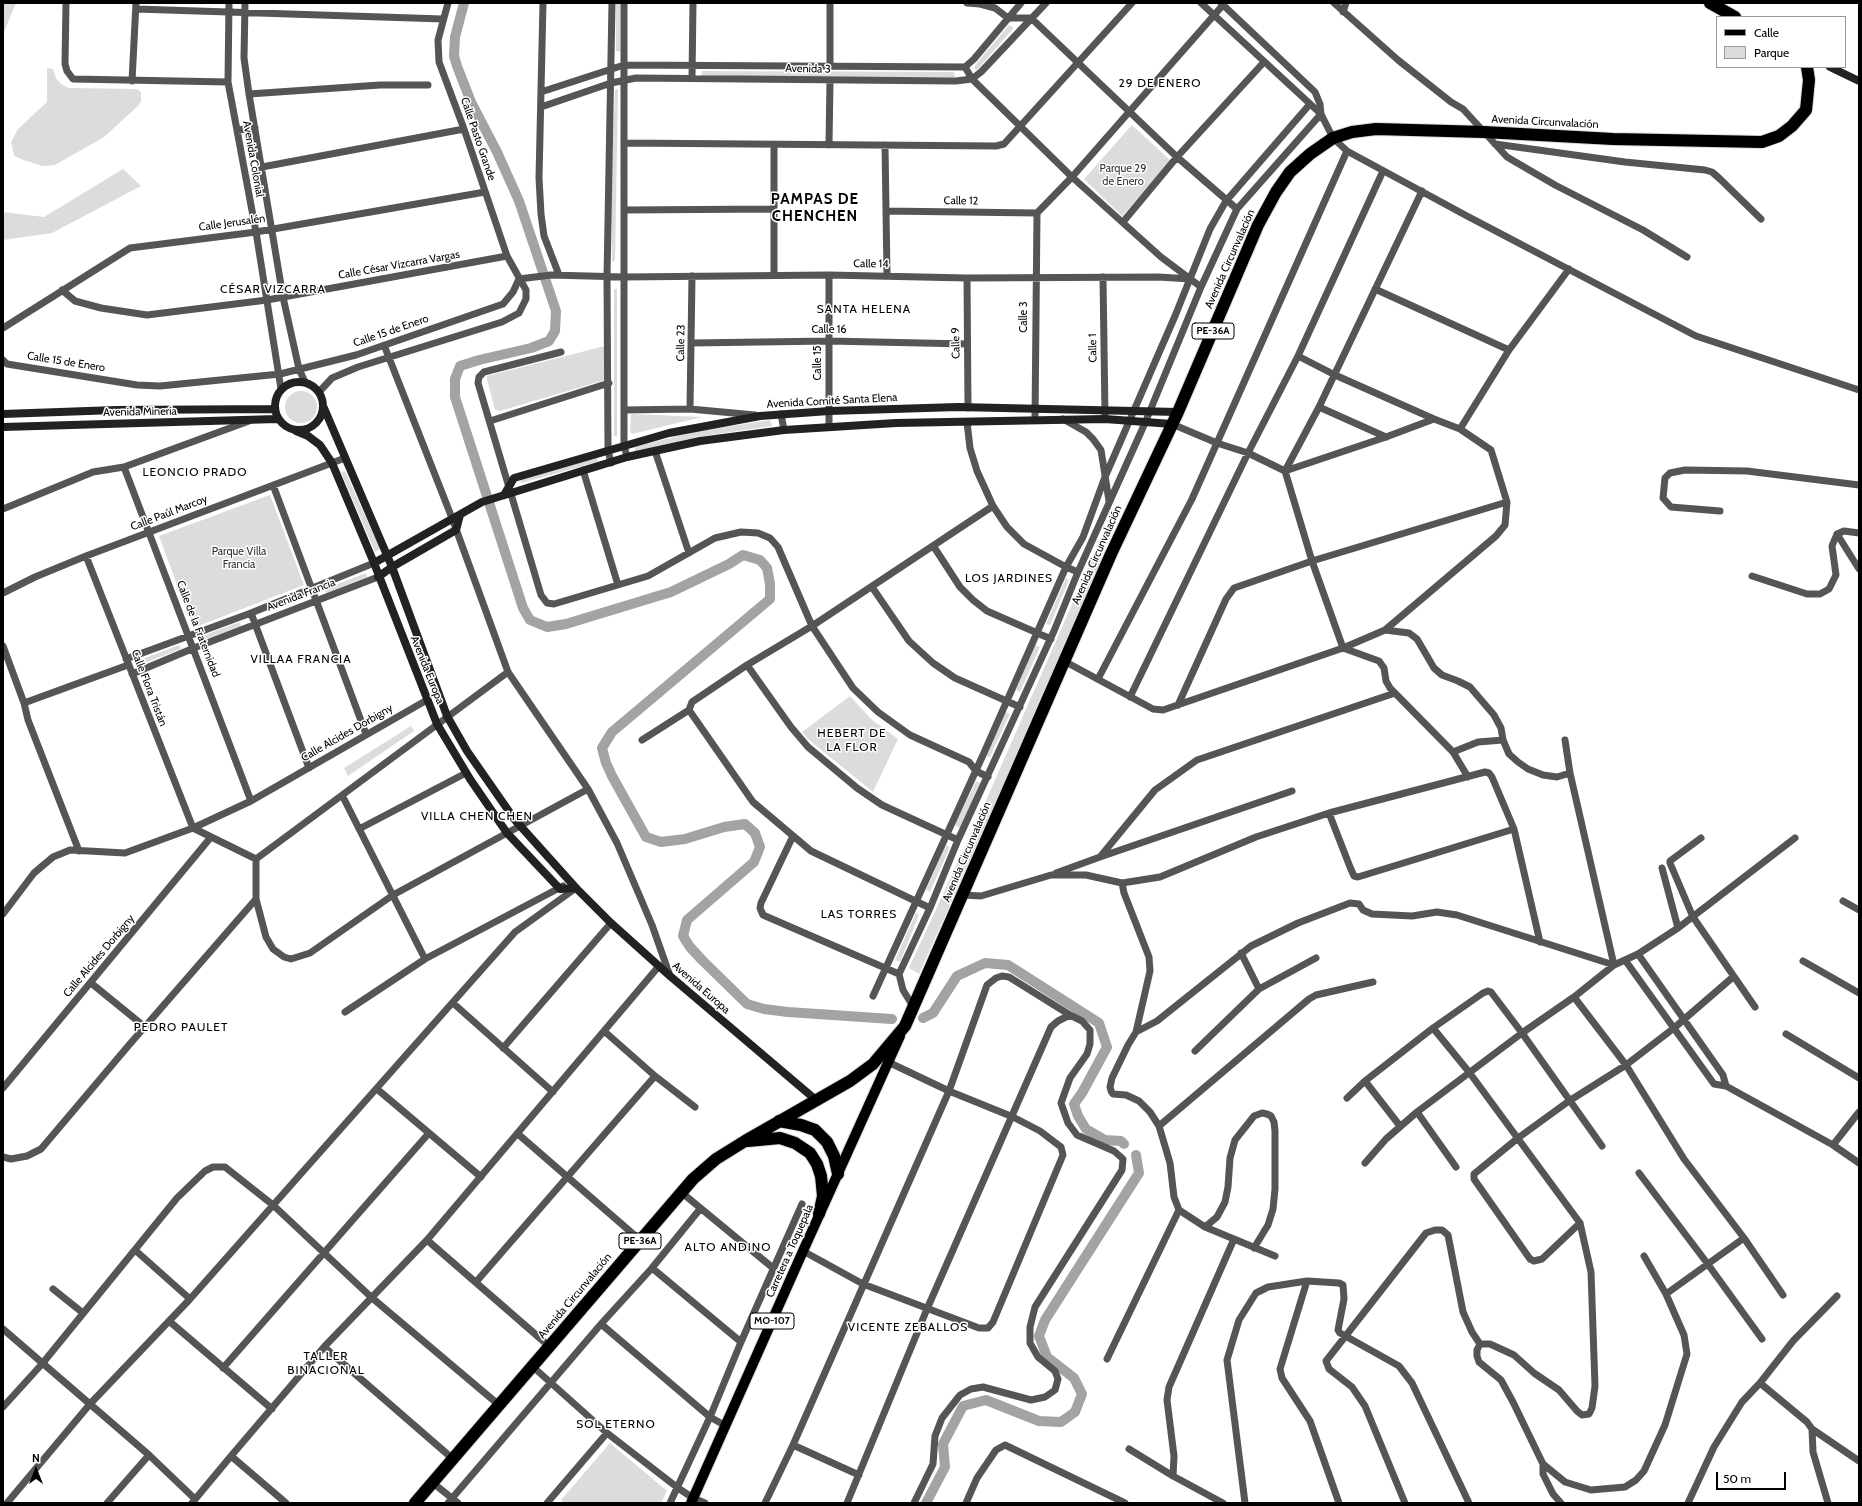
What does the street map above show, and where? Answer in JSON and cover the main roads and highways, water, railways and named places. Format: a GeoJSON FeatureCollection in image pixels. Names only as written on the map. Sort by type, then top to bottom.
{"type":"FeatureCollection","features":[{"type":"Feature","properties":{"kind":"highway"},"geometry":{"type":"LineString","coordinates":[[1710,3],[1733,16]]}},
{"type":"Feature","properties":{"kind":"highway","name":"Avenida Circunvalación"},"geometry":{"type":"LineString","coordinates":[[415,1503],[681,1192],[716,1159],[850,1081],[872,1064],[905,1026],[1111,554],[1178,412],[1258,225],[1276,192],[1290,172],[1310,154],[1333,138],[1352,132],[1376,129],[1484,132],[1612,139],[1762,142],[1779,136],[1792,126],[1806,110],[1809,80],[1807,68]]}},
{"type":"Feature","properties":{"kind":"highway"},"geometry":{"type":"LineString","coordinates":[[779,1121],[802,1125],[816,1130],[827,1142],[834,1156],[838,1174]]}},
{"type":"Feature","properties":{"kind":"highway"},"geometry":{"type":"LineString","coordinates":[[745,1141],[780,1138],[795,1143],[810,1153],[817,1164],[821,1176],[823,1196],[820,1214]]}},
{"type":"Feature","properties":{"kind":"main road"},"geometry":{"type":"LineString","coordinates":[[1832,68],[1859,81]]}},
{"type":"Feature","properties":{"kind":"main road"},"geometry":{"type":"LineString","coordinates":[[292,382],[304,382],[319,392],[324,408],[320,420],[310,428],[296,431],[278,419],[274,409],[274,402],[281,389],[292,382]]}},
{"type":"Feature","properties":{"kind":"main road","name":"Avenida Europa"},"geometry":{"type":"LineString","coordinates":[[324,408],[392,566],[448,716],[467,751],[520,826],[576,888],[611,922],[670,976],[816,1100]]}},
{"type":"Feature","properties":{"kind":"main road","name":"Avenida Comité Santa Elena"},"geometry":{"type":"LineString","coordinates":[[507,492],[514,478],[669,432],[760,416],[828,411],[968,408],[1105,409],[1178,412]]}},
{"type":"Feature","properties":{"kind":"main road","name":"Avenida Minería"},"geometry":{"type":"LineString","coordinates":[[3,414],[116,410],[274,409]]}},
{"type":"Feature","properties":{"kind":"main road","name":"Avenida Minería"},"geometry":{"type":"LineString","coordinates":[[3,427],[278,419]]}},
{"type":"Feature","properties":{"kind":"main road","name":"Avenida Francia"},"geometry":{"type":"LineString","coordinates":[[374,563],[452,518],[482,502],[507,492],[627,457],[700,441],[784,430],[896,423],[1105,419],[1129,422],[1172,424]]}},
{"type":"Feature","properties":{"kind":"main road","name":"Avenida Europa"},"geometry":{"type":"LineString","coordinates":[[296,431],[308,436],[320,445],[332,463],[374,563],[378,577],[437,724],[466,773],[507,833],[560,889],[576,888]]}},
{"type":"Feature","properties":{"kind":"main road","name":"Avenida Francia"},"geometry":{"type":"LineString","coordinates":[[378,577],[392,566],[456,530],[460,515]]}},
{"type":"Feature","properties":{"kind":"main road","name":"Avenida Circunvalación"},"geometry":{"type":"LineString","coordinates":[[854,1140],[905,1026]]}},
{"type":"Feature","properties":{"kind":"main road","name":"Carretera a Toquepala"},"geometry":{"type":"LineString","coordinates":[[692,1501],[802,1251],[854,1140]]}},
{"type":"Feature","properties":{"kind":"waterway"},"geometry":{"type":"LineString","coordinates":[[464,3],[455,37],[454,56],[471,102],[497,152],[519,201],[556,311],[555,331],[549,341],[531,348],[460,366],[455,379],[455,397],[523,608],[530,620],[547,627],[566,624],[671,592],[729,564],[743,555],[760,560],[767,568],[770,584],[770,599],[612,732],[602,748],[606,763],[646,837],[661,842],[685,839],[724,827],[745,824],[755,833],[760,847],[754,862],[687,920],[683,936],[690,947],[702,960],[747,1004],[764,1009],[788,1012],[892,1019]]}},
{"type":"Feature","properties":{"kind":"waterway"},"geometry":{"type":"LineString","coordinates":[[923,1018],[933,1013],[957,976],[985,963],[1008,965],[1099,1023],[1107,1047],[1082,1093],[1074,1104],[1078,1116],[1086,1129],[1105,1140],[1121,1141],[1124,1144]]}},
{"type":"Feature","properties":{"kind":"waterway"},"geometry":{"type":"LineString","coordinates":[[926,1503],[945,1467],[943,1444],[963,1406],[986,1400],[1039,1421],[1061,1422],[1075,1412],[1082,1394],[1074,1378],[1047,1357],[1039,1336],[1045,1320],[1139,1173],[1136,1155]]}},
{"type":"Feature","properties":{"kind":"district","name":"29 DE ENERO"},"geometry":{"type":"Point","coordinates":[1160,83]}},
{"type":"Feature","properties":{"kind":"district","name":"PAMPAS DE CHENCHEN"},"geometry":{"type":"Point","coordinates":[815,208]}},
{"type":"Feature","properties":{"kind":"district","name":"CÉSAR VIZCARRA"},"geometry":{"type":"Point","coordinates":[273,289]}},
{"type":"Feature","properties":{"kind":"district","name":"SANTA HELENA"},"geometry":{"type":"Point","coordinates":[864,309]}},
{"type":"Feature","properties":{"kind":"district","name":"LEONCIO PRADO"},"geometry":{"type":"Point","coordinates":[195,472]}},
{"type":"Feature","properties":{"kind":"district","name":"LOS JARDINES"},"geometry":{"type":"Point","coordinates":[1009,578]}},
{"type":"Feature","properties":{"kind":"district","name":"VILLAA FRANCIA"},"geometry":{"type":"Point","coordinates":[301,659]}},
{"type":"Feature","properties":{"kind":"district","name":"HEBERT DE LA FLOR"},"geometry":{"type":"Point","coordinates":[852,740]}},
{"type":"Feature","properties":{"kind":"district","name":"VILLA CHEN CHEN"},"geometry":{"type":"Point","coordinates":[477,816]}},
{"type":"Feature","properties":{"kind":"district","name":"LAS TORRES"},"geometry":{"type":"Point","coordinates":[859,914]}},
{"type":"Feature","properties":{"kind":"district","name":"PEDRO PAULET"},"geometry":{"type":"Point","coordinates":[181,1027]}},
{"type":"Feature","properties":{"kind":"district","name":"ALTO ANDINO"},"geometry":{"type":"Point","coordinates":[728,1247]}},
{"type":"Feature","properties":{"kind":"district","name":"VICENTE ZEBALLOS"},"geometry":{"type":"Point","coordinates":[908,1327]}},
{"type":"Feature","properties":{"kind":"district","name":"TALLER BINACIONAL"},"geometry":{"type":"Point","coordinates":[326,1363]}},
{"type":"Feature","properties":{"kind":"district","name":"SOL ETERNO"},"geometry":{"type":"Point","coordinates":[616,1424]}},
{"type":"Feature","properties":{"kind":"park label","name":"Parque 29 de Enero"},"geometry":{"type":"Point","coordinates":[1123,175]}},
{"type":"Feature","properties":{"kind":"park label","name":"Parque Villa Francia"},"geometry":{"type":"Point","coordinates":[239,558]}}]}
